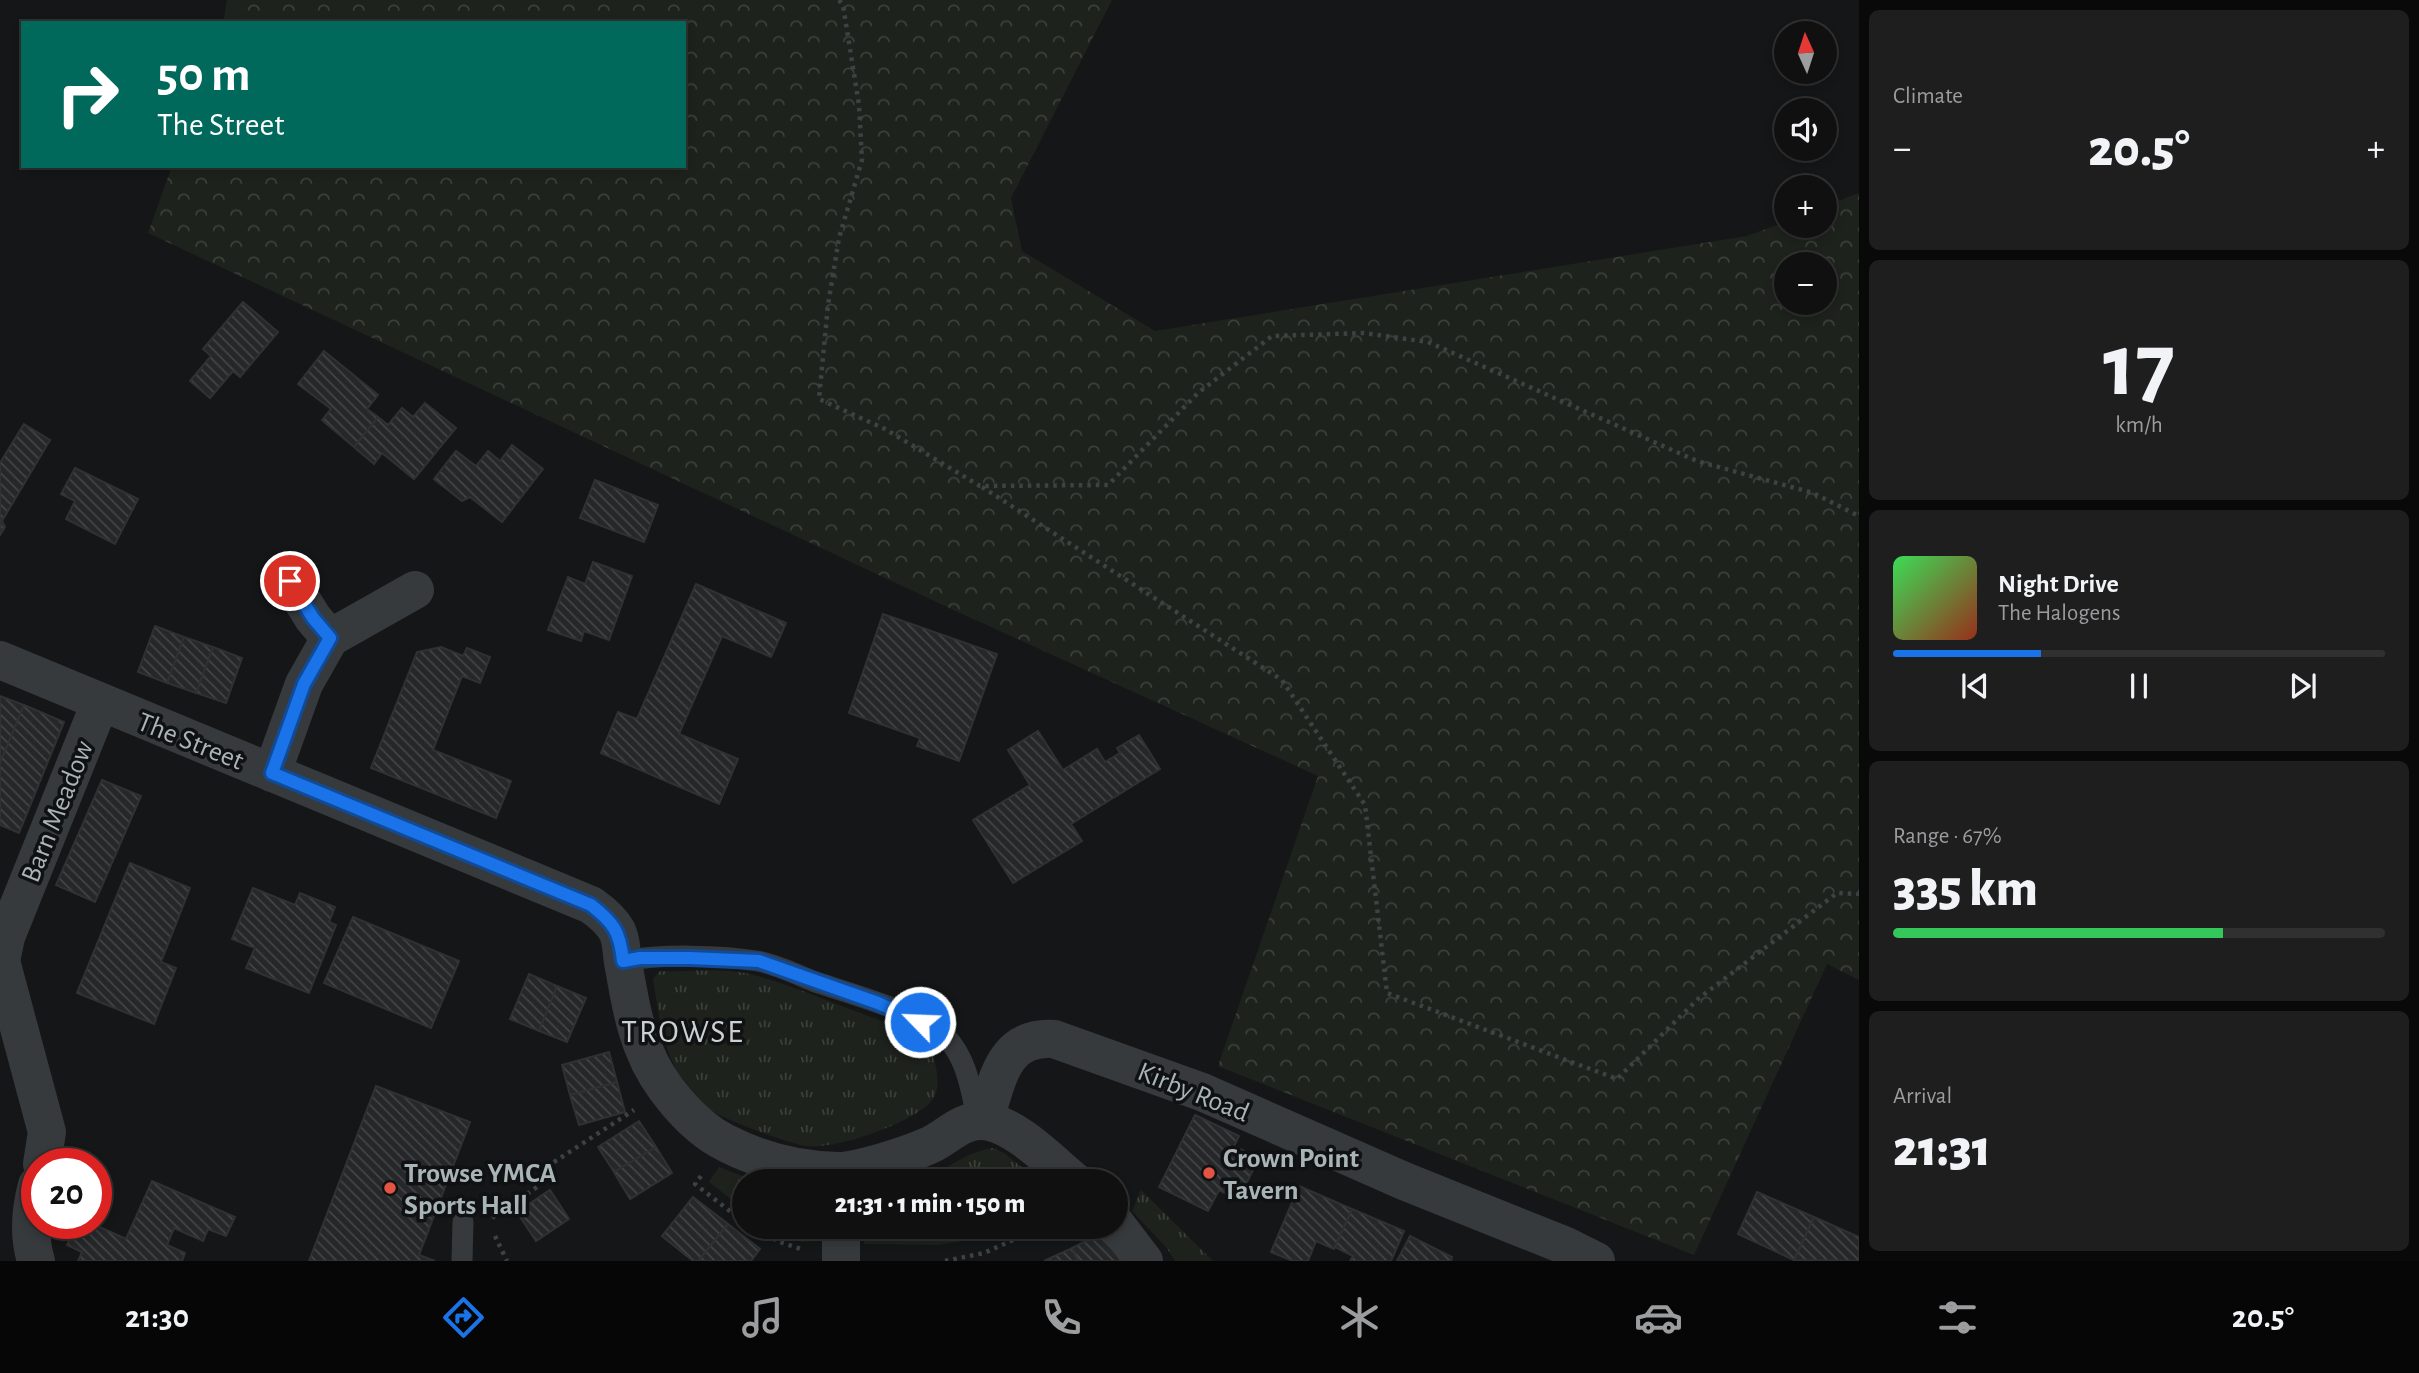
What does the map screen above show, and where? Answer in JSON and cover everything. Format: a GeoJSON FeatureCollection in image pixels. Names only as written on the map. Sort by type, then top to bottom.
{"type":"FeatureCollection","features":[{"type":"Feature","properties":{"kind":"street"},"geometry":{"type":"LineString","coordinates":[[290,581],[313,618],[330,638]]}},
{"type":"Feature","properties":{"kind":"street"},"geometry":{"type":"LineString","coordinates":[[272,773],[304,684],[330,638],[415,590]]}},
{"type":"Feature","properties":{"kind":"street","name":"The Street"},"geometry":{"type":"LineString","coordinates":[[0,660],[591,905],[606,917],[616,929],[621,941],[623,961],[644,1051],[667,1090],[692,1118],[724,1142],[757,1157],[804,1169]]}},
{"type":"Feature","properties":{"kind":"street","name":"Barn Meadow"},"geometry":{"type":"LineString","coordinates":[[44,1148],[47,1132],[1,961],[6,937],[100,703]]}},
{"type":"Feature","properties":{"kind":"street","name":"Kirby Road"},"geometry":{"type":"LineString","coordinates":[[981,1121],[1002,1067],[1013,1051],[1033,1040],[1054,1040],[1202,1092],[1404,1181],[1597,1261]]}},
{"type":"Feature","properties":{"kind":"street"},"geometry":{"type":"LineString","coordinates":[[862,1169],[914,1152],[938,1141],[954,1129],[981,1121],[1019,1136],[1059,1169]]}},
{"type":"Feature","properties":{"kind":"street"},"geometry":{"type":"LineString","coordinates":[[32,1239],[36,1261]]}},
{"type":"Feature","properties":{"kind":"street"},"geometry":{"type":"LineString","coordinates":[[841,1239],[841,1261]]}},
{"type":"Feature","properties":{"kind":"street"},"geometry":{"type":"LineString","coordinates":[[1127,1239],[1144,1261]]}},
{"type":"Feature","properties":{"kind":"lane"},"geometry":{"type":"LineString","coordinates":[[623,961],[640,958],[690,958],[759,961],[908,1016],[944,1036],[954,1047],[963,1062],[981,1121]]}},
{"type":"Feature","properties":{"kind":"lane"},"geometry":{"type":"LineString","coordinates":[[463,1222],[463,1261]]}},
{"type":"Feature","properties":{"kind":"path"},"geometry":{"type":"LineString","coordinates":[[839,0],[843,5],[859,105],[862,160],[837,251],[828,305],[819,400],[885,429],[980,486],[1282,680],[1365,805],[1387,993],[1617,1079],[1708,991],[1837,893],[1859,894]]}},
{"type":"Feature","properties":{"kind":"path"},"geometry":{"type":"LineString","coordinates":[[980,486],[1108,485],[1198,393],[1272,336],[1364,333],[1428,342],[1697,461],[1813,493],[1859,516]]}},
{"type":"Feature","properties":{"kind":"path"},"geometry":{"type":"LineString","coordinates":[[488,1221],[537,1187],[551,1164],[667,1090]]}},
{"type":"Feature","properties":{"kind":"path"},"geometry":{"type":"LineString","coordinates":[[492,1231],[506,1261]]}},
{"type":"Feature","properties":{"kind":"path"},"geometry":{"type":"LineString","coordinates":[[945,1261],[984,1252],[1014,1239]]}},
{"type":"Feature","properties":{"kind":"green space"},"geometry":{"type":"Polygon","coordinates":[[[227,0],[1112,0],[1011,198],[1022,251],[1155,331],[1747,236],[1774,226],[1774,238],[1837,238],[1837,201],[1859,193],[1859,980],[1827,964],[1694,1255],[1218,1066],[1318,776],[945,606],[148,233],[171,168],[686,168],[686,21],[223,21],[227,0]]]}},
{"type":"Feature","properties":{"kind":"green space"},"geometry":{"type":"Polygon","coordinates":[[[713,970],[759,976],[898,1028],[927,1045],[936,1068],[936,1093],[924,1108],[910,1117],[874,1133],[836,1144],[806,1146],[730,1120],[712,1111],[704,1103],[680,1075],[672,1061],[661,1026],[653,979],[660,971],[713,970]]]}},
{"type":"Feature","properties":{"kind":"green space"},"geometry":{"type":"Polygon","coordinates":[[[993,1148],[1004,1153],[1024,1169],[944,1169],[983,1150],[993,1148]]]}},
{"type":"Feature","properties":{"kind":"green space"},"geometry":{"type":"Polygon","coordinates":[[[719,1167],[732,1172],[732,1200],[709,1182],[719,1167]]]}},
{"type":"Feature","properties":{"kind":"green space"},"geometry":{"type":"Polygon","coordinates":[[[1141,1190],[1213,1261],[1175,1261],[1166,1247],[1132,1211],[1141,1190]]]}},
{"type":"Feature","properties":{"kind":"green space"},"geometry":{"type":"Polygon","coordinates":[[[796,1239],[814,1239],[814,1241],[802,1242],[796,1239]]]}},
{"type":"Feature","properties":{"kind":"green space"},"geometry":{"type":"Polygon","coordinates":[[[864,1239],[973,1239],[938,1245],[864,1244],[864,1239]]]}},
{"type":"Feature","properties":{"kind":"building"},"geometry":{"type":"Polygon","coordinates":[[[243,302],[278,332],[240,377],[233,371],[210,398],[190,381],[211,356],[203,349],[243,302]]]}},
{"type":"Feature","properties":{"kind":"building"},"geometry":{"type":"Polygon","coordinates":[[[324,351],[378,395],[367,409],[378,417],[354,447],[322,420],[331,409],[298,384],[324,351]]]}},
{"type":"Feature","properties":{"kind":"building"},"geometry":{"type":"Polygon","coordinates":[[[425,403],[456,428],[414,479],[382,453],[374,464],[354,447],[378,417],[388,425],[402,408],[413,417],[425,403]]]}},
{"type":"Feature","properties":{"kind":"building"},"geometry":{"type":"Polygon","coordinates":[[[24,424],[50,440],[2,521],[5,527],[0,535],[0,463],[24,424]]]}},
{"type":"Feature","properties":{"kind":"building"},"geometry":{"type":"Polygon","coordinates":[[[512,445],[543,469],[502,522],[470,497],[462,501],[434,479],[456,451],[476,466],[488,451],[500,461],[512,445]]]}},
{"type":"Feature","properties":{"kind":"building"},"geometry":{"type":"Polygon","coordinates":[[[75,468],[138,499],[115,544],[66,519],[75,501],[61,494],[75,468]]]}},
{"type":"Feature","properties":{"kind":"building"},"geometry":{"type":"Polygon","coordinates":[[[595,480],[658,505],[644,542],[580,518],[595,480]]]}},
{"type":"Feature","properties":{"kind":"building"},"geometry":{"type":"Polygon","coordinates":[[[593,562],[632,576],[609,640],[584,631],[581,641],[548,630],[568,577],[585,584],[593,562]]]}},
{"type":"Feature","properties":{"kind":"building"},"geometry":{"type":"Polygon","coordinates":[[[696,584],[786,623],[771,657],[722,636],[679,734],[738,759],[719,804],[601,753],[618,712],[637,719],[696,584]]]}},
{"type":"Feature","properties":{"kind":"building"},"geometry":{"type":"Polygon","coordinates":[[[883,614],[997,654],[959,761],[917,746],[920,738],[849,713],[883,614]]]}},
{"type":"Feature","properties":{"kind":"building"},"geometry":{"type":"Polygon","coordinates":[[[155,626],[184,637],[167,683],[138,672],[155,626]]]}},
{"type":"Feature","properties":{"kind":"building"},"geometry":{"type":"Polygon","coordinates":[[[184,637],[213,647],[196,693],[167,683],[184,637]]]}},
{"type":"Feature","properties":{"kind":"building"},"geometry":{"type":"Polygon","coordinates":[[[213,647],[242,658],[226,703],[196,693],[213,647]]]}},
{"type":"Feature","properties":{"kind":"building"},"geometry":{"type":"Polygon","coordinates":[[[441,647],[463,656],[467,648],[490,657],[480,683],[462,676],[433,750],[511,781],[496,818],[371,768],[417,652],[441,647]]]}},
{"type":"Feature","properties":{"kind":"building"},"geometry":{"type":"Polygon","coordinates":[[[0,696],[24,705],[0,763],[0,696]]]}},
{"type":"Feature","properties":{"kind":"building"},"geometry":{"type":"Polygon","coordinates":[[[24,705],[64,722],[19,833],[0,825],[0,763],[24,705]]]}},
{"type":"Feature","properties":{"kind":"building"},"geometry":{"type":"Polygon","coordinates":[[[1038,731],[1063,770],[1097,749],[1105,762],[1120,753],[1117,748],[1139,735],[1160,769],[1071,824],[1082,841],[1013,883],[973,820],[1030,785],[1008,750],[1038,731]]]}},
{"type":"Feature","properties":{"kind":"building"},"geometry":{"type":"Polygon","coordinates":[[[102,780],[141,796],[95,902],[56,885],[102,780]]]}},
{"type":"Feature","properties":{"kind":"building"},"geometry":{"type":"Polygon","coordinates":[[[130,863],[190,888],[161,962],[176,968],[154,1024],[77,993],[130,863]]]}},
{"type":"Feature","properties":{"kind":"building"},"geometry":{"type":"Polygon","coordinates":[[[253,888],[295,905],[300,893],[335,907],[329,922],[336,925],[309,993],[246,968],[255,948],[232,939],[253,888]]]}},
{"type":"Feature","properties":{"kind":"building"},"geometry":{"type":"Polygon","coordinates":[[[353,917],[459,961],[431,1028],[324,983],[353,917]]]}},
{"type":"Feature","properties":{"kind":"building"},"geometry":{"type":"Polygon","coordinates":[[[529,974],[557,986],[539,1031],[510,1019],[529,974]]]}},
{"type":"Feature","properties":{"kind":"building"},"geometry":{"type":"Polygon","coordinates":[[[557,986],[586,998],[567,1042],[539,1031],[557,986]]]}},
{"type":"Feature","properties":{"kind":"building"},"geometry":{"type":"Polygon","coordinates":[[[609,1052],[617,1082],[570,1095],[562,1065],[609,1052]]]}},
{"type":"Feature","properties":{"kind":"building"},"geometry":{"type":"Polygon","coordinates":[[[617,1082],[625,1112],[579,1125],[570,1095],[617,1082]]]}},
{"type":"Feature","properties":{"kind":"building","name":"Trowse YMCA Sports Hall"},"geometry":{"type":"Polygon","coordinates":[[[376,1086],[470,1122],[419,1255],[435,1261],[309,1261],[376,1086]]]}},
{"type":"Feature","properties":{"kind":"building","name":"Crown Point Tavern"},"geometry":{"type":"Polygon","coordinates":[[[1195,1115],[1239,1136],[1234,1146],[1259,1158],[1238,1200],[1219,1190],[1208,1211],[1159,1187],[1195,1115]]]}},
{"type":"Feature","properties":{"kind":"building"},"geometry":{"type":"Polygon","coordinates":[[[639,1121],[656,1147],[614,1172],[598,1147],[639,1121]]]}},
{"type":"Feature","properties":{"kind":"building"},"geometry":{"type":"Polygon","coordinates":[[[656,1147],[672,1173],[630,1199],[614,1172],[656,1147]]]}},
{"type":"Feature","properties":{"kind":"building"},"geometry":{"type":"Polygon","coordinates":[[[152,1181],[235,1217],[226,1236],[208,1229],[203,1241],[174,1228],[167,1245],[185,1253],[182,1261],[78,1261],[82,1252],[67,1245],[70,1239],[112,1239],[112,1233],[126,1239],[152,1181]]]}},
{"type":"Feature","properties":{"kind":"building"},"geometry":{"type":"Polygon","coordinates":[[[1299,1186],[1352,1209],[1334,1249],[1316,1241],[1308,1261],[1293,1261],[1271,1252],[1299,1186]]]}},
{"type":"Feature","properties":{"kind":"building"},"geometry":{"type":"Polygon","coordinates":[[[550,1190],[569,1219],[536,1241],[517,1212],[550,1190]]]}},
{"type":"Feature","properties":{"kind":"building"},"geometry":{"type":"Polygon","coordinates":[[[1757,1192],[1814,1217],[1794,1260],[1738,1234],[1757,1192]]]}},
{"type":"Feature","properties":{"kind":"building"},"geometry":{"type":"Polygon","coordinates":[[[693,1197],[728,1224],[698,1261],[693,1261],[662,1236],[693,1197]]]}},
{"type":"Feature","properties":{"kind":"building"},"geometry":{"type":"Polygon","coordinates":[[[1352,1209],[1404,1231],[1391,1261],[1350,1261],[1353,1256],[1335,1247],[1352,1209]]]}},
{"type":"Feature","properties":{"kind":"building"},"geometry":{"type":"Polygon","coordinates":[[[1814,1217],[1859,1237],[1859,1261],[1794,1260],[1814,1217]]]}},
{"type":"Feature","properties":{"kind":"building"},"geometry":{"type":"Polygon","coordinates":[[[728,1224],[732,1227],[732,1239],[747,1239],[760,1249],[751,1261],[698,1261],[728,1224]]]}},
{"type":"Feature","properties":{"kind":"building"},"geometry":{"type":"Polygon","coordinates":[[[1410,1236],[1452,1257],[1451,1261],[1397,1261],[1410,1236]]]}},
{"type":"Feature","properties":{"kind":"building"},"geometry":{"type":"Polygon","coordinates":[[[1090,1239],[1116,1239],[1127,1261],[1078,1261],[1072,1248],[1090,1239]]]}},
{"type":"Feature","properties":{"kind":"building"},"geometry":{"type":"Polygon","coordinates":[[[1072,1248],[1078,1261],[1044,1261],[1072,1248]]]}},
{"type":"Feature","properties":{"kind":"place","name":"Crown Point Tavern"},"geometry":{"type":"Point","coordinates":[1209,1173]}},
{"type":"Feature","properties":{"kind":"place","name":"Trowse YMCA Sports Hall"},"geometry":{"type":"Point","coordinates":[390,1188]}},
{"type":"Feature","properties":{"kind":"district","name":"TROWSE"},"geometry":{"type":"Point","coordinates":[683,1031]}},
{"type":"Feature","properties":{"kind":"route"},"geometry":{"type":"LineString","coordinates":[[290,581],[313,618],[330,638],[304,684],[272,773],[591,905],[616,929],[621,941],[623,961],[640,958],[690,958],[759,961],[878,1003],[920,1022]]}}]}
